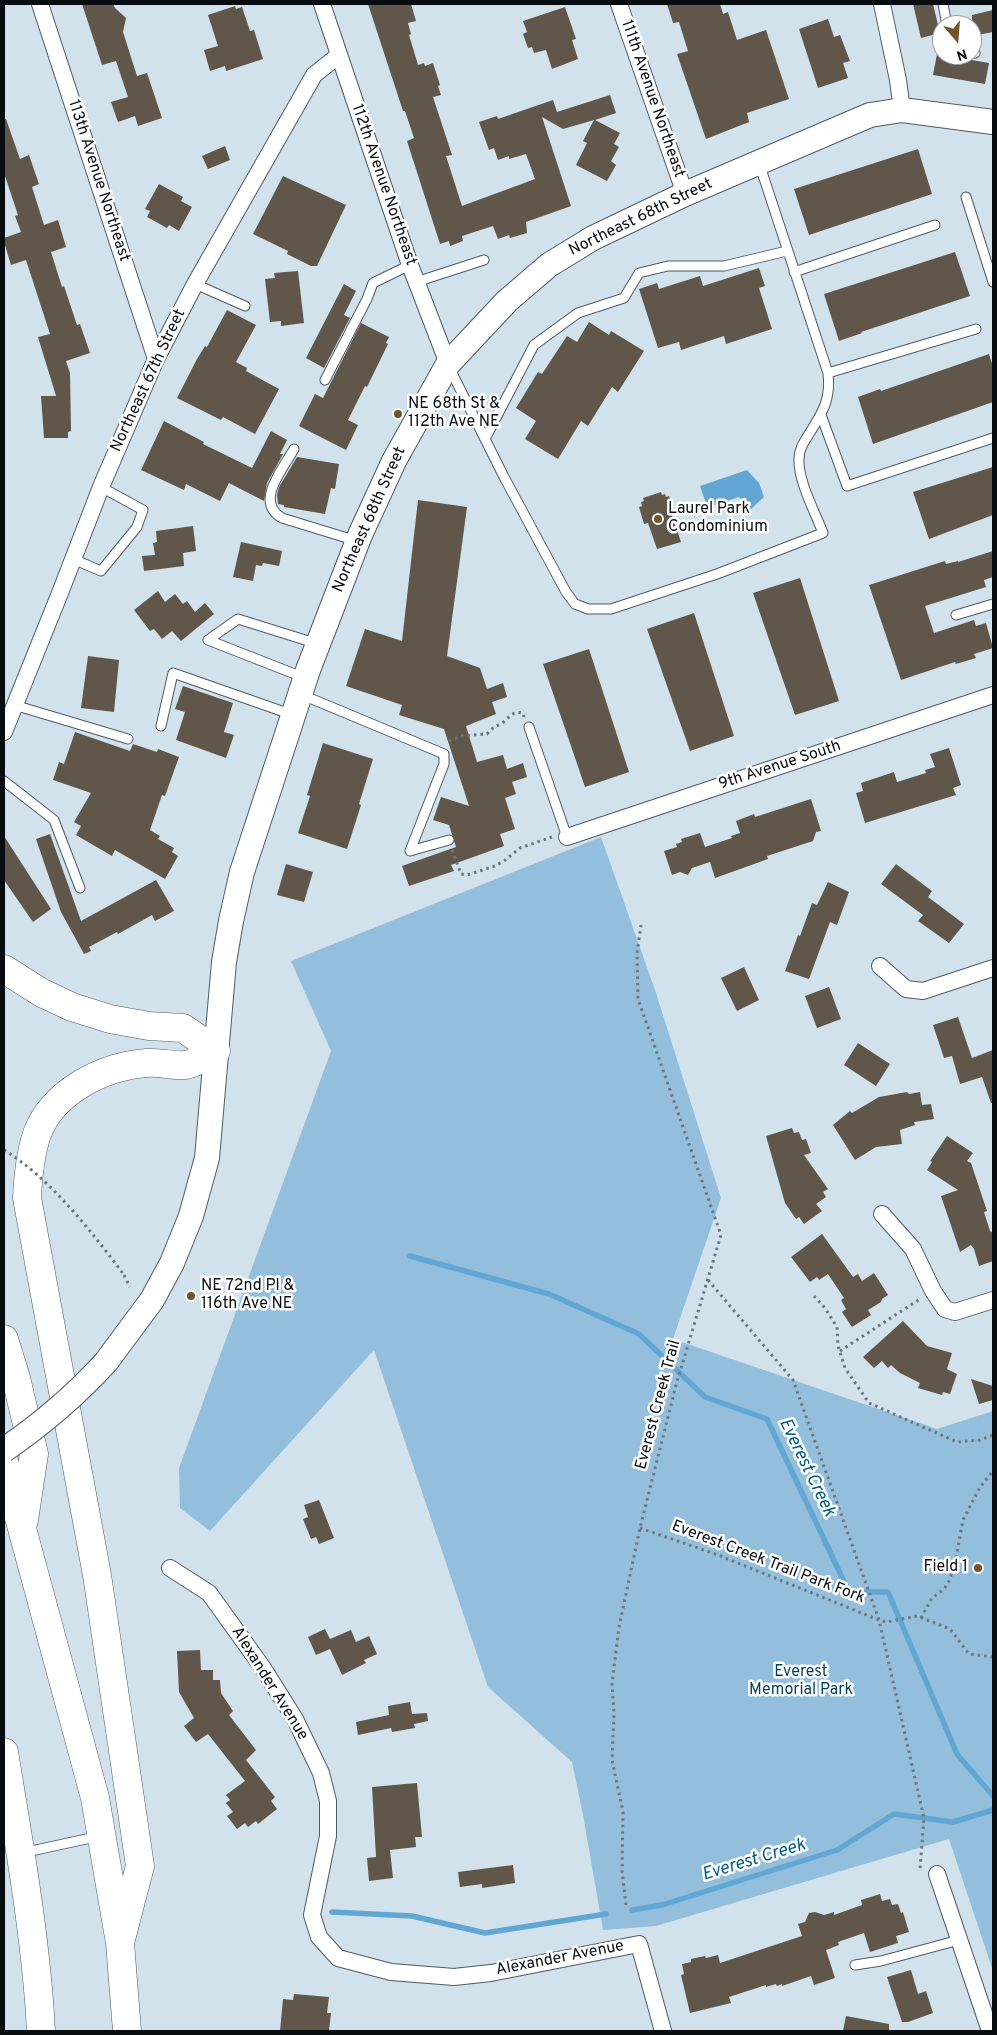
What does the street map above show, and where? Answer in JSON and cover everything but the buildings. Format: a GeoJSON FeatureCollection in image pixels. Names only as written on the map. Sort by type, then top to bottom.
{"type":"FeatureCollection","features":[{"type":"Feature","properties":{"kind":"highway"},"geometry":{"type":"LineString","coordinates":[[4,969],[42,993],[72,1007],[110,1019],[149,1026],[183,1028],[216,1051],[187,1065],[147,1063],[121,1067],[97,1074],[72,1090],[50,1111],[38,1133],[29,1166],[27,1198],[96,1575],[140,1866],[120,1943]]}},
{"type":"Feature","properties":{"kind":"highway"},"geometry":{"type":"LineString","coordinates":[[4,1339],[16,1378],[34,1454],[23,1529]]}},
{"type":"Feature","properties":{"kind":"highway"},"geometry":{"type":"LineString","coordinates":[[4,1462],[103,1835],[120,1943],[128,2031]]}},
{"type":"Feature","properties":{"kind":"highway"},"geometry":{"type":"LineString","coordinates":[[4,1752],[21,1853],[39,1994],[41,2031]]}},
{"type":"Feature","properties":{"kind":"main road","name":"Northeast 68th Street"},"geometry":{"type":"LineString","coordinates":[[4,1450],[57,1410],[84,1386],[106,1362],[152,1300],[172,1263],[191,1216],[207,1158],[224,962],[232,913],[242,872],[299,696],[358,541],[394,461],[448,364],[507,301],[549,265],[592,238],[685,194],[870,114],[902,110],[993,122]]}},
{"type":"Feature","properties":{"kind":"street","name":"113th Avenue Northeast"},"geometry":{"type":"LineString","coordinates":[[40,4],[156,359]]}},
{"type":"Feature","properties":{"kind":"street","name":"112th Avenue Northeast"},"geometry":{"type":"LineString","coordinates":[[322,4],[410,265],[448,364]]}},
{"type":"Feature","properties":{"kind":"street","name":"111th Avenue Northeast"},"geometry":{"type":"LineString","coordinates":[[620,4],[685,194]]}},
{"type":"Feature","properties":{"kind":"street"},"geometry":{"type":"LineString","coordinates":[[882,4],[898,80],[902,110]]}},
{"type":"Feature","properties":{"kind":"street","name":"Northeast 67th Street"},"geometry":{"type":"LineString","coordinates":[[4,732],[101,487],[156,359],[195,284],[314,75],[339,55]]}},
{"type":"Feature","properties":{"kind":"street","name":"9th Avenue South"},"geometry":{"type":"LineString","coordinates":[[567,837],[993,695]]}},
{"type":"Feature","properties":{"kind":"street"},"geometry":{"type":"LineString","coordinates":[[880,966],[906,989],[924,990],[993,968]]}},
{"type":"Feature","properties":{"kind":"street"},"geometry":{"type":"LineString","coordinates":[[882,1214],[914,1249],[933,1291],[945,1309],[955,1312],[993,1300]]}},
{"type":"Feature","properties":{"kind":"street","name":"Alexander Avenue"},"geometry":{"type":"LineString","coordinates":[[170,1568],[209,1593],[263,1668],[286,1705],[321,1773],[328,1800],[328,1836],[312,1915],[319,1937],[338,1958],[391,1972],[454,1977],[491,1973],[639,1944],[663,2031]]}},
{"type":"Feature","properties":{"kind":"street"},"geometry":{"type":"LineString","coordinates":[[937,1874],[990,2031]]}},
{"type":"Feature","properties":{"kind":"lane"},"geometry":{"type":"LineString","coordinates":[[448,364],[485,439],[566,592],[575,604],[588,609],[610,609],[717,574],[823,533],[799,472],[799,458],[801,448],[821,415],[830,390],[828,373],[759,163]]}},
{"type":"Feature","properties":{"kind":"lane"},"geometry":{"type":"LineString","coordinates":[[966,197],[993,282]]}},
{"type":"Feature","properties":{"kind":"lane"},"geometry":{"type":"LineString","coordinates":[[794,272],[935,225]]}},
{"type":"Feature","properties":{"kind":"lane"},"geometry":{"type":"LineString","coordinates":[[485,439],[534,345],[578,313],[624,298],[639,273],[668,266],[724,266],[787,251]]}},
{"type":"Feature","properties":{"kind":"lane"},"geometry":{"type":"LineString","coordinates":[[416,282],[484,260]]}},
{"type":"Feature","properties":{"kind":"lane"},"geometry":{"type":"LineString","coordinates":[[325,380],[367,300],[373,282],[410,265]]}},
{"type":"Feature","properties":{"kind":"lane"},"geometry":{"type":"LineString","coordinates":[[195,284],[245,306]]}},
{"type":"Feature","properties":{"kind":"lane"},"geometry":{"type":"LineString","coordinates":[[828,373],[976,328]]}},
{"type":"Feature","properties":{"kind":"lane"},"geometry":{"type":"LineString","coordinates":[[821,415],[847,486],[993,438]]}},
{"type":"Feature","properties":{"kind":"lane"},"geometry":{"type":"LineString","coordinates":[[294,449],[273,485],[269,501],[273,513],[282,518],[358,541]]}},
{"type":"Feature","properties":{"kind":"lane"},"geometry":{"type":"LineString","coordinates":[[74,559],[101,570],[137,527],[142,510],[101,487]]}},
{"type":"Feature","properties":{"kind":"lane"},"geometry":{"type":"LineString","coordinates":[[956,615],[993,604]]}},
{"type":"Feature","properties":{"kind":"lane"},"geometry":{"type":"LineString","coordinates":[[318,644],[238,619],[208,640],[299,696],[444,754],[444,764],[410,851],[449,840]]}},
{"type":"Feature","properties":{"kind":"lane"},"geometry":{"type":"LineString","coordinates":[[161,726],[173,673],[299,696]]}},
{"type":"Feature","properties":{"kind":"lane"},"geometry":{"type":"LineString","coordinates":[[14,705],[128,740]]}},
{"type":"Feature","properties":{"kind":"lane"},"geometry":{"type":"LineString","coordinates":[[528,727],[567,837]]}},
{"type":"Feature","properties":{"kind":"lane"},"geometry":{"type":"LineString","coordinates":[[4,781],[54,820],[80,888]]}},
{"type":"Feature","properties":{"kind":"lane"},"geometry":{"type":"LineString","coordinates":[[21,1853],[103,1835]]}},
{"type":"Feature","properties":{"kind":"lane"},"geometry":{"type":"LineString","coordinates":[[855,1965],[881,1961],[959,1940]]}},
{"type":"Feature","properties":{"kind":"path"},"geometry":{"type":"LineString","coordinates":[[432,748],[461,736],[487,734],[493,726],[502,724],[511,714],[518,712],[523,713],[528,727]]}},
{"type":"Feature","properties":{"kind":"path"},"geometry":{"type":"LineString","coordinates":[[449,840],[460,874],[467,875],[499,864],[520,848],[554,836],[567,837]]}},
{"type":"Feature","properties":{"kind":"path","name":"Everest Creek Trail"},"geometry":{"type":"LineString","coordinates":[[626,1905],[622,1871],[623,1812],[612,1760],[614,1713],[612,1684],[619,1627],[640,1528],[676,1385],[721,1235],[638,999],[637,953],[641,925]]}},
{"type":"Feature","properties":{"kind":"path"},"geometry":{"type":"LineString","coordinates":[[4,1150],[32,1171],[54,1191],[124,1276],[130,1287]]}},
{"type":"Feature","properties":{"kind":"path"},"geometry":{"type":"LineString","coordinates":[[708,1279],[794,1380],[879,1620],[924,1818],[920,1870]]}},
{"type":"Feature","properties":{"kind":"path"},"geometry":{"type":"LineString","coordinates":[[840,1351],[933,1291]]}},
{"type":"Feature","properties":{"kind":"path"},"geometry":{"type":"LineString","coordinates":[[814,1296],[825,1308],[837,1327],[840,1351],[845,1368],[869,1403],[957,1442],[980,1440],[993,1435]]}},
{"type":"Feature","properties":{"kind":"path"},"geometry":{"type":"LineString","coordinates":[[993,1471],[980,1487],[963,1520],[954,1568],[949,1581],[944,1589],[932,1598],[919,1617],[950,1630],[969,1654],[993,1657]]}},
{"type":"Feature","properties":{"kind":"path","name":"Everest Creek Trail Park Fork"},"geometry":{"type":"LineString","coordinates":[[640,1528],[718,1555],[879,1620],[887,1622],[919,1617]]}},
{"type":"Feature","properties":{"kind":"green space","name":"Everest Memorial Park"},"geometry":{"type":"Polygon","coordinates":[[[601,837],[655,990],[721,1198],[673,1339],[937,1429],[993,1411],[993,1971],[949,1839],[656,1926],[603,1930],[572,1762],[488,1687],[374,1350],[210,1531],[180,1508],[179,1468],[331,1051],[291,961],[601,837]]]}},
{"type":"Feature","properties":{"kind":"shaded area"},"geometry":{"type":"Polygon","coordinates":[[[747,470],[759,483],[764,497],[751,509],[739,497],[712,506],[707,511],[703,507],[706,503],[700,486],[747,470]]]}},
{"type":"Feature","properties":{"kind":"waterway","name":"Everest Creek"},"geometry":{"type":"LineString","coordinates":[[410,1256],[549,1294],[639,1334],[705,1397],[767,1419],[849,1592],[888,1592],[957,1754],[993,1796]]}},
{"type":"Feature","properties":{"kind":"waterway","name":"Everest Creek"},"geometry":{"type":"LineString","coordinates":[[632,1910],[662,1905],[837,1850],[894,1814],[953,1822],[993,1810]]}},
{"type":"Feature","properties":{"kind":"waterway","name":"Everest Creek"},"geometry":{"type":"LineString","coordinates":[[332,1912],[412,1916],[485,1933],[606,1914]]}},
{"type":"Feature","properties":{"kind":"place","name":"NE 68th St & 112th Ave NE"},"geometry":{"type":"Point","coordinates":[398,414]}},
{"type":"Feature","properties":{"kind":"place","name":"Laurel Park Condominium"},"geometry":{"type":"Point","coordinates":[658,519]}},
{"type":"Feature","properties":{"kind":"place","name":"NE 72nd Pl & 116th Ave NE"},"geometry":{"type":"Point","coordinates":[191,1296]}},
{"type":"Feature","properties":{"kind":"place","name":"Field 1"},"geometry":{"type":"Point","coordinates":[978,1568]}}]}
